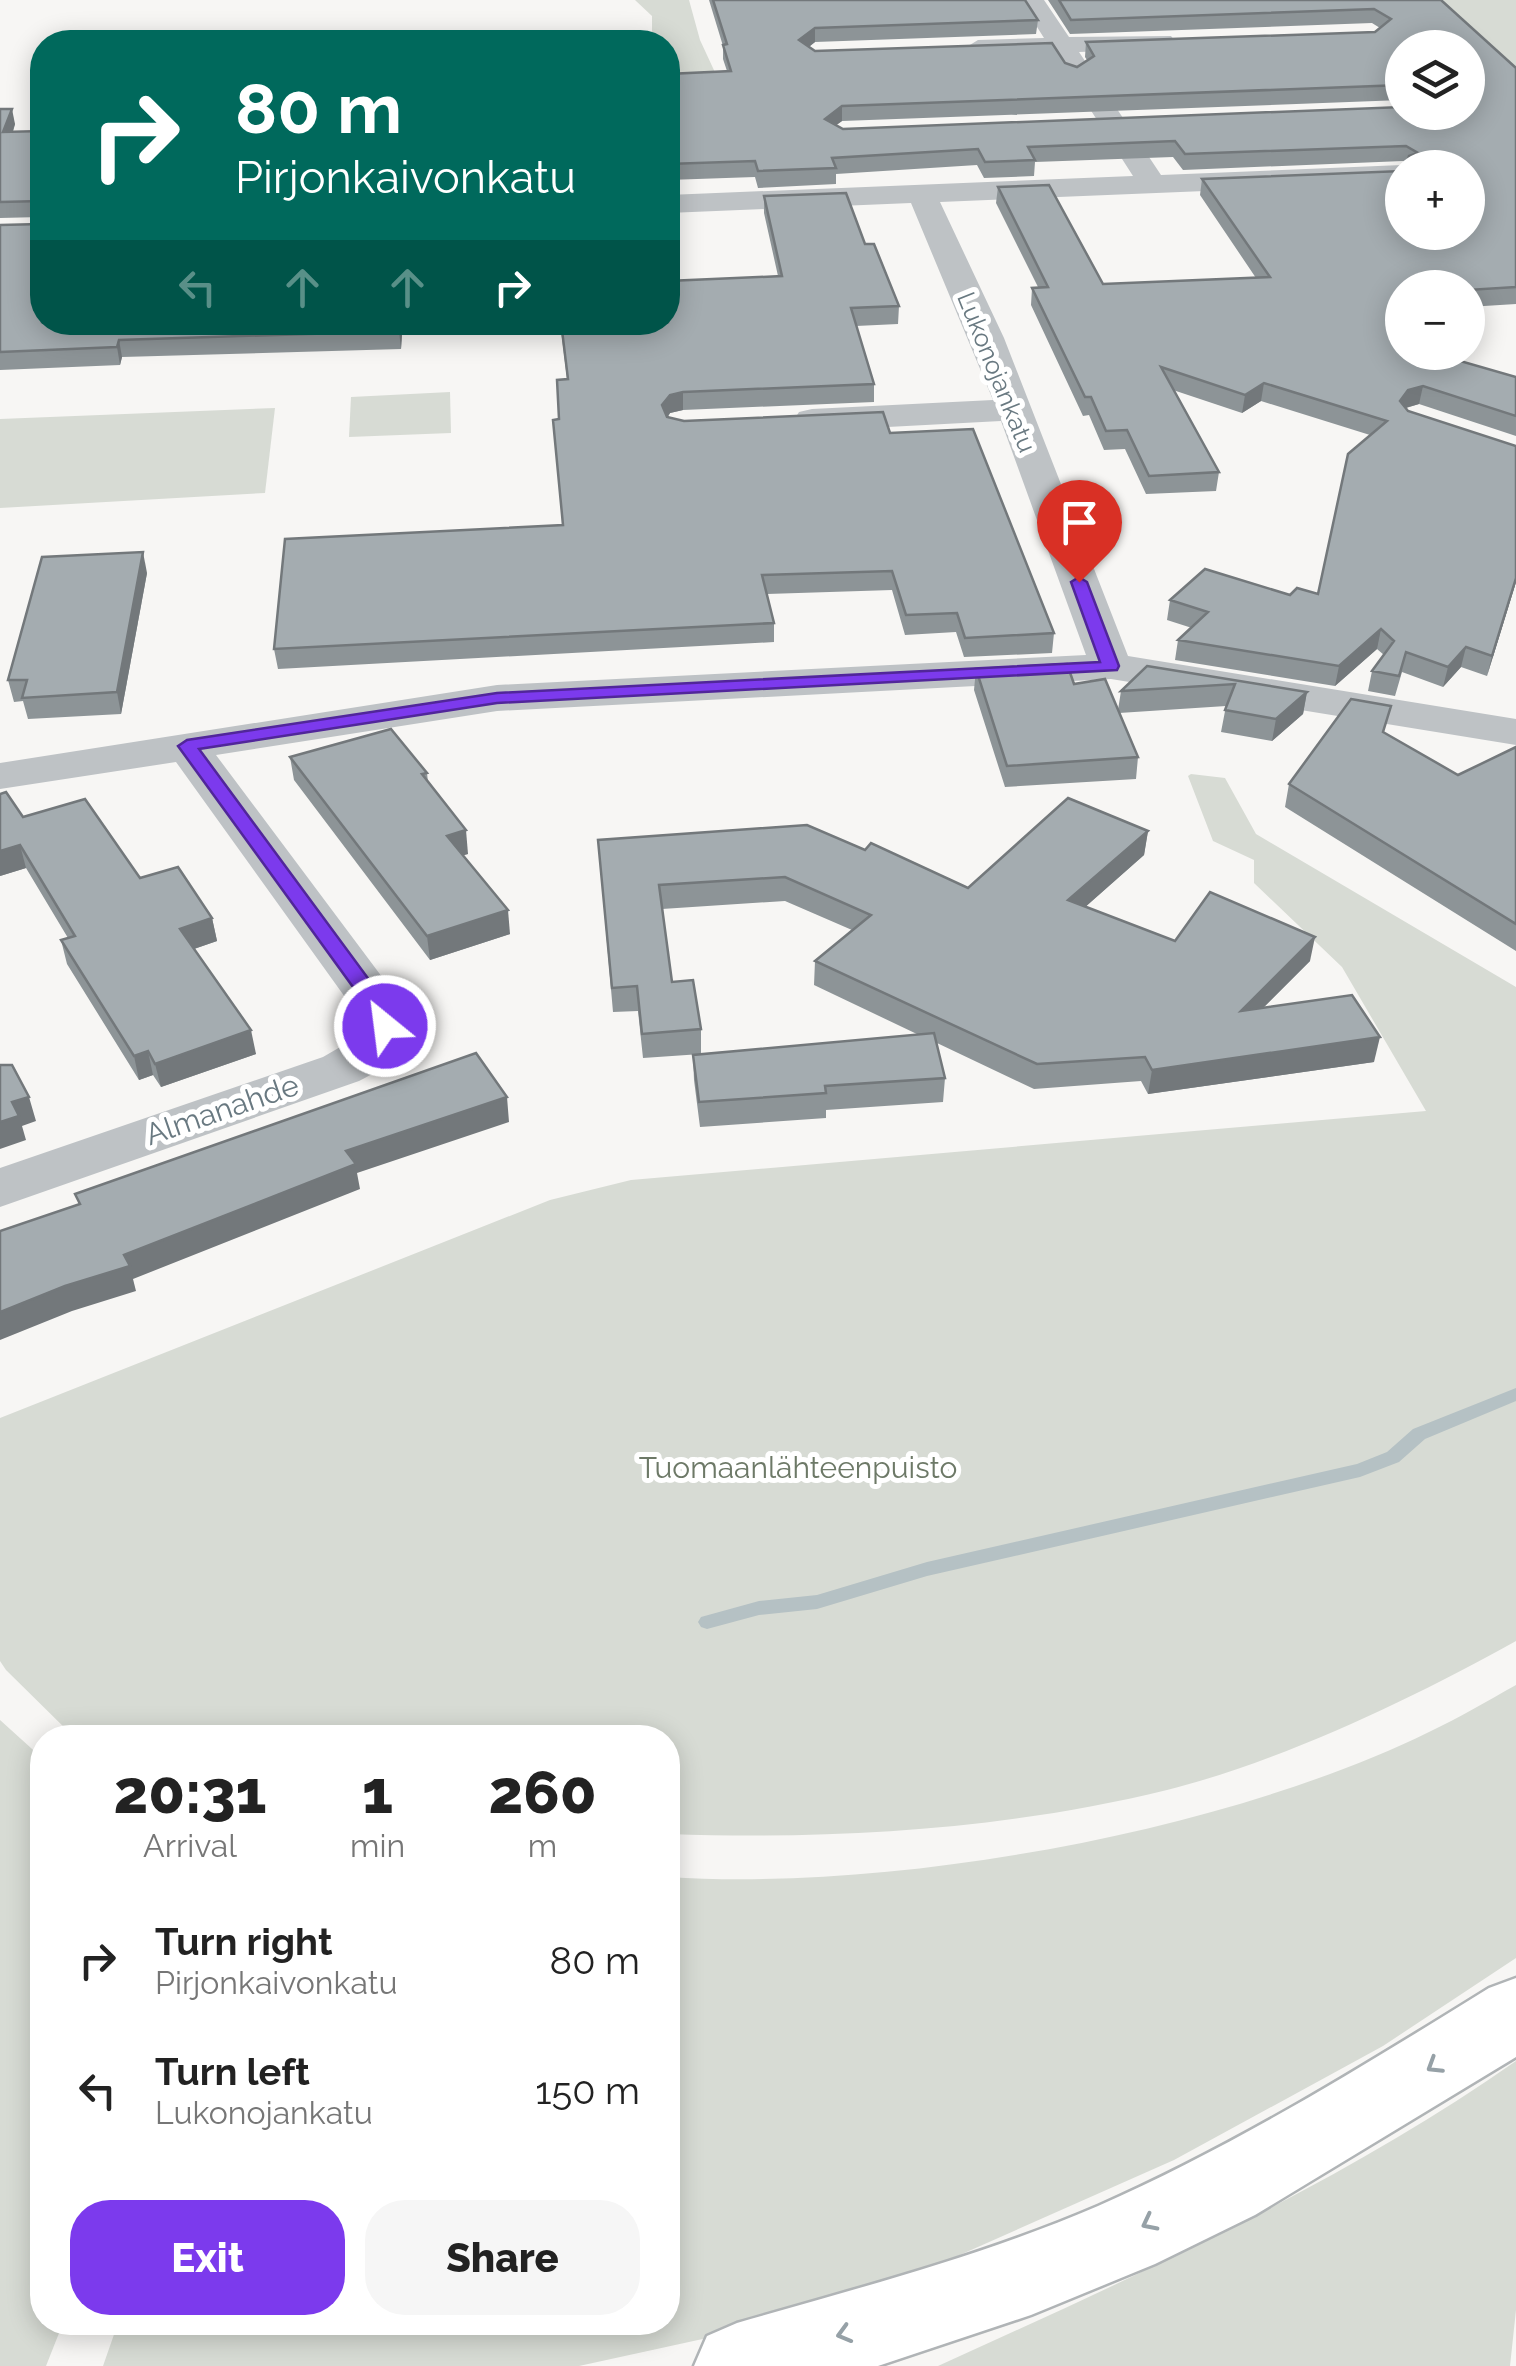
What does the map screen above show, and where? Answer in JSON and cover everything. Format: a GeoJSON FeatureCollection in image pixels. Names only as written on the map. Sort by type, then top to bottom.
{"type":"FeatureCollection","features":[{"type":"Feature","properties":{"kind":"highway"},"geometry":{"type":"LineString","coordinates":[[737,2366],[919,2312],[1125,2235],[1328,2133],[1516,2014]]}},
{"type":"Feature","properties":{"kind":"street"},"geometry":{"type":"LineString","coordinates":[[1032,0],[1152,184]]}},
{"type":"Feature","properties":{"kind":"street"},"geometry":{"type":"LineString","coordinates":[[948,50],[1196,40]]}},
{"type":"Feature","properties":{"kind":"street"},"geometry":{"type":"LineString","coordinates":[[1071,124],[1151,121]]}},
{"type":"Feature","properties":{"kind":"street"},"geometry":{"type":"LineString","coordinates":[[680,203],[1385,175]]}},
{"type":"Feature","properties":{"kind":"street","name":"Lukonojankatu"},"geometry":{"type":"LineString","coordinates":[[922,193],[1014,410],[1110,666]]}},
{"type":"Feature","properties":{"kind":"street"},"geometry":{"type":"LineString","coordinates":[[784,421],[1014,410]]}},
{"type":"Feature","properties":{"kind":"street"},"geometry":{"type":"LineString","coordinates":[[0,776],[497,698],[1110,666],[1516,732]]}},
{"type":"Feature","properties":{"kind":"street","name":"Almanahde"},"geometry":{"type":"LineString","coordinates":[[0,1188],[341,1069],[360,1061],[380,1040],[385,1018],[376,1004],[187,746]]}},
{"type":"Feature","properties":{"kind":"green space"},"geometry":{"type":"Polygon","coordinates":[[[635,0],[689,0],[700,40],[719,81],[680,82],[680,30],[652,30],[652,16],[635,0]]]}},
{"type":"Feature","properties":{"kind":"green space"},"geometry":{"type":"Polygon","coordinates":[[[1427,0],[1516,0],[1516,83],[1485,54],[1485,30],[1459,30],[1427,0]]]}},
{"type":"Feature","properties":{"kind":"green space"},"geometry":{"type":"Polygon","coordinates":[[[450,392],[451,433],[349,437],[351,397],[450,392]]]}},
{"type":"Feature","properties":{"kind":"green space"},"geometry":{"type":"Polygon","coordinates":[[[275,408],[265,493],[0,508],[0,419],[275,408]]]}},
{"type":"Feature","properties":{"kind":"green space","name":"Tuomaanlähteenpuisto"},"geometry":{"type":"Polygon","coordinates":[[[1188,776],[1225,778],[1256,834],[1516,987],[1516,1641],[1346,1726],[1255,1763],[1167,1790],[981,1823],[793,1835],[680,1834],[680,1725],[62,1725],[6,1670],[0,1661],[0,1418],[550,1200],[631,1180],[1426,1111],[1342,967],[1254,883],[1254,860],[1213,841],[1188,776]]]}},
{"type":"Feature","properties":{"kind":"green space"},"geometry":{"type":"Polygon","coordinates":[[[1516,1685],[1516,1958],[1383,2046],[1174,2160],[953,2258],[753,2328],[579,2366],[103,2366],[114,2335],[680,2335],[680,1877],[854,1875],[1057,1848],[1256,1799],[1347,1768],[1440,1727],[1516,1685]]]}},
{"type":"Feature","properties":{"kind":"green space"},"geometry":{"type":"Polygon","coordinates":[[[0,1720],[30,1747],[30,2335],[58,2335],[46,2366],[0,2366],[0,1720]]]}},
{"type":"Feature","properties":{"kind":"green space"},"geometry":{"type":"Polygon","coordinates":[[[1516,2061],[1516,2310],[1510,2366],[938,2366],[1161,2263],[1307,2189],[1516,2061]]]}},
{"type":"Feature","properties":{"kind":"building"},"geometry":{"type":"Polygon","coordinates":[[[713,0],[1025,0],[1038,20],[815,28],[799,40],[815,51],[1052,43],[1065,63],[1077,67],[1094,56],[1086,42],[1375,32],[1391,19],[1374,9],[1071,20],[1059,0],[1441,0],[1474,30],[1385,30],[1385,86],[842,106],[825,119],[843,129],[1385,108],[1385,130],[1485,130],[1485,40],[1516,68],[1516,287],[1485,289],[1485,270],[1385,270],[1385,370],[1485,368],[1516,377],[1516,416],[1423,386],[1408,390],[1400,401],[1408,411],[1516,446],[1516,578],[1492,656],[1466,647],[1448,667],[1406,652],[1399,676],[1372,671],[1394,641],[1381,629],[1339,666],[1178,640],[1208,612],[1170,600],[1205,569],[1290,595],[1297,588],[1318,594],[1348,454],[1387,421],[1264,383],[1245,395],[1161,367],[1219,472],[1149,476],[1127,430],[1106,431],[1091,397],[1085,397],[1032,288],[1048,287],[998,187],[1049,185],[1103,284],[1270,277],[1202,179],[1385,172],[1385,250],[1485,250],[1485,150],[1413,150],[1406,146],[1185,154],[1175,141],[1028,147],[1035,160],[985,162],[978,149],[832,158],[836,168],[758,171],[755,161],[680,164],[680,73],[731,71],[713,0]]]}},
{"type":"Feature","properties":{"kind":"building"},"geometry":{"type":"Polygon","coordinates":[[[0,109],[12,109],[3,132],[30,131],[30,201],[0,202],[0,109]]]}},
{"type":"Feature","properties":{"kind":"building"},"geometry":{"type":"Polygon","coordinates":[[[846,193],[865,244],[874,244],[899,306],[851,308],[874,384],[683,392],[670,395],[662,405],[667,417],[684,421],[883,412],[890,433],[973,429],[1054,633],[965,638],[957,613],[906,615],[892,571],[762,575],[774,623],[274,649],[285,539],[563,525],[553,420],[559,419],[557,380],[568,379],[563,335],[680,335],[680,280],[782,276],[764,196],[846,193]]]}},
{"type":"Feature","properties":{"kind":"building"},"geometry":{"type":"Polygon","coordinates":[[[30,224],[30,335],[275,335],[119,340],[117,347],[0,352],[0,225],[30,224]]]}},
{"type":"Feature","properties":{"kind":"building"},"geometry":{"type":"Polygon","coordinates":[[[143,552],[117,692],[22,698],[27,680],[8,680],[42,557],[143,552]]]}},
{"type":"Feature","properties":{"kind":"building"},"geometry":{"type":"Polygon","coordinates":[[[1067,664],[1074,684],[1105,679],[1138,757],[1007,766],[976,669],[1067,664]]]}},
{"type":"Feature","properties":{"kind":"building"},"geometry":{"type":"Polygon","coordinates":[[[1147,666],[1307,692],[1276,719],[1225,710],[1235,684],[1121,691],[1147,666]]]}},
{"type":"Feature","properties":{"kind":"building"},"geometry":{"type":"Polygon","coordinates":[[[1351,699],[1391,706],[1383,732],[1458,775],[1516,747],[1516,924],[1289,784],[1351,699]]]}},
{"type":"Feature","properties":{"kind":"building"},"geometry":{"type":"Polygon","coordinates":[[[391,729],[466,830],[447,836],[508,910],[427,936],[290,757],[391,729]]]}},
{"type":"Feature","properties":{"kind":"building"},"geometry":{"type":"Polygon","coordinates":[[[6,792],[23,817],[85,799],[140,878],[178,867],[212,918],[180,929],[251,1030],[155,1064],[148,1051],[134,1056],[61,940],[75,936],[20,845],[0,851],[0,794],[6,792]]]}},
{"type":"Feature","properties":{"kind":"building"},"geometry":{"type":"Polygon","coordinates":[[[1068,798],[1148,831],[1068,900],[1175,941],[1210,892],[1315,937],[1241,1011],[1352,995],[1380,1037],[1152,1070],[1145,1057],[1037,1064],[815,961],[871,915],[785,877],[659,885],[672,982],[693,980],[701,1029],[642,1034],[637,986],[612,988],[598,840],[807,825],[865,850],[871,843],[968,888],[1068,798]]]}},
{"type":"Feature","properties":{"kind":"building"},"geometry":{"type":"Polygon","coordinates":[[[934,1033],[945,1078],[825,1086],[826,1093],[699,1102],[693,1055],[934,1033]]]}},
{"type":"Feature","properties":{"kind":"building"},"geometry":{"type":"Polygon","coordinates":[[[476,1053],[507,1097],[346,1151],[356,1164],[124,1255],[130,1266],[0,1312],[0,1231],[80,1204],[75,1194],[476,1053]]]}},
{"type":"Feature","properties":{"kind":"building"},"geometry":{"type":"Polygon","coordinates":[[[0,1065],[12,1065],[29,1097],[12,1102],[19,1116],[0,1122],[0,1065]]]}},
{"type":"Feature","properties":{"kind":"waterway"},"geometry":{"type":"LineString","coordinates":[[707,1622],[759,1608],[817,1602],[927,1569],[1360,1470],[1393,1457],[1419,1434],[1516,1394]]}},
{"type":"Feature","properties":{"kind":"route"},"geometry":{"type":"LineString","coordinates":[[385,1026],[385,1018],[376,1004],[187,746],[497,698],[1110,666],[1079,582]]}}]}
